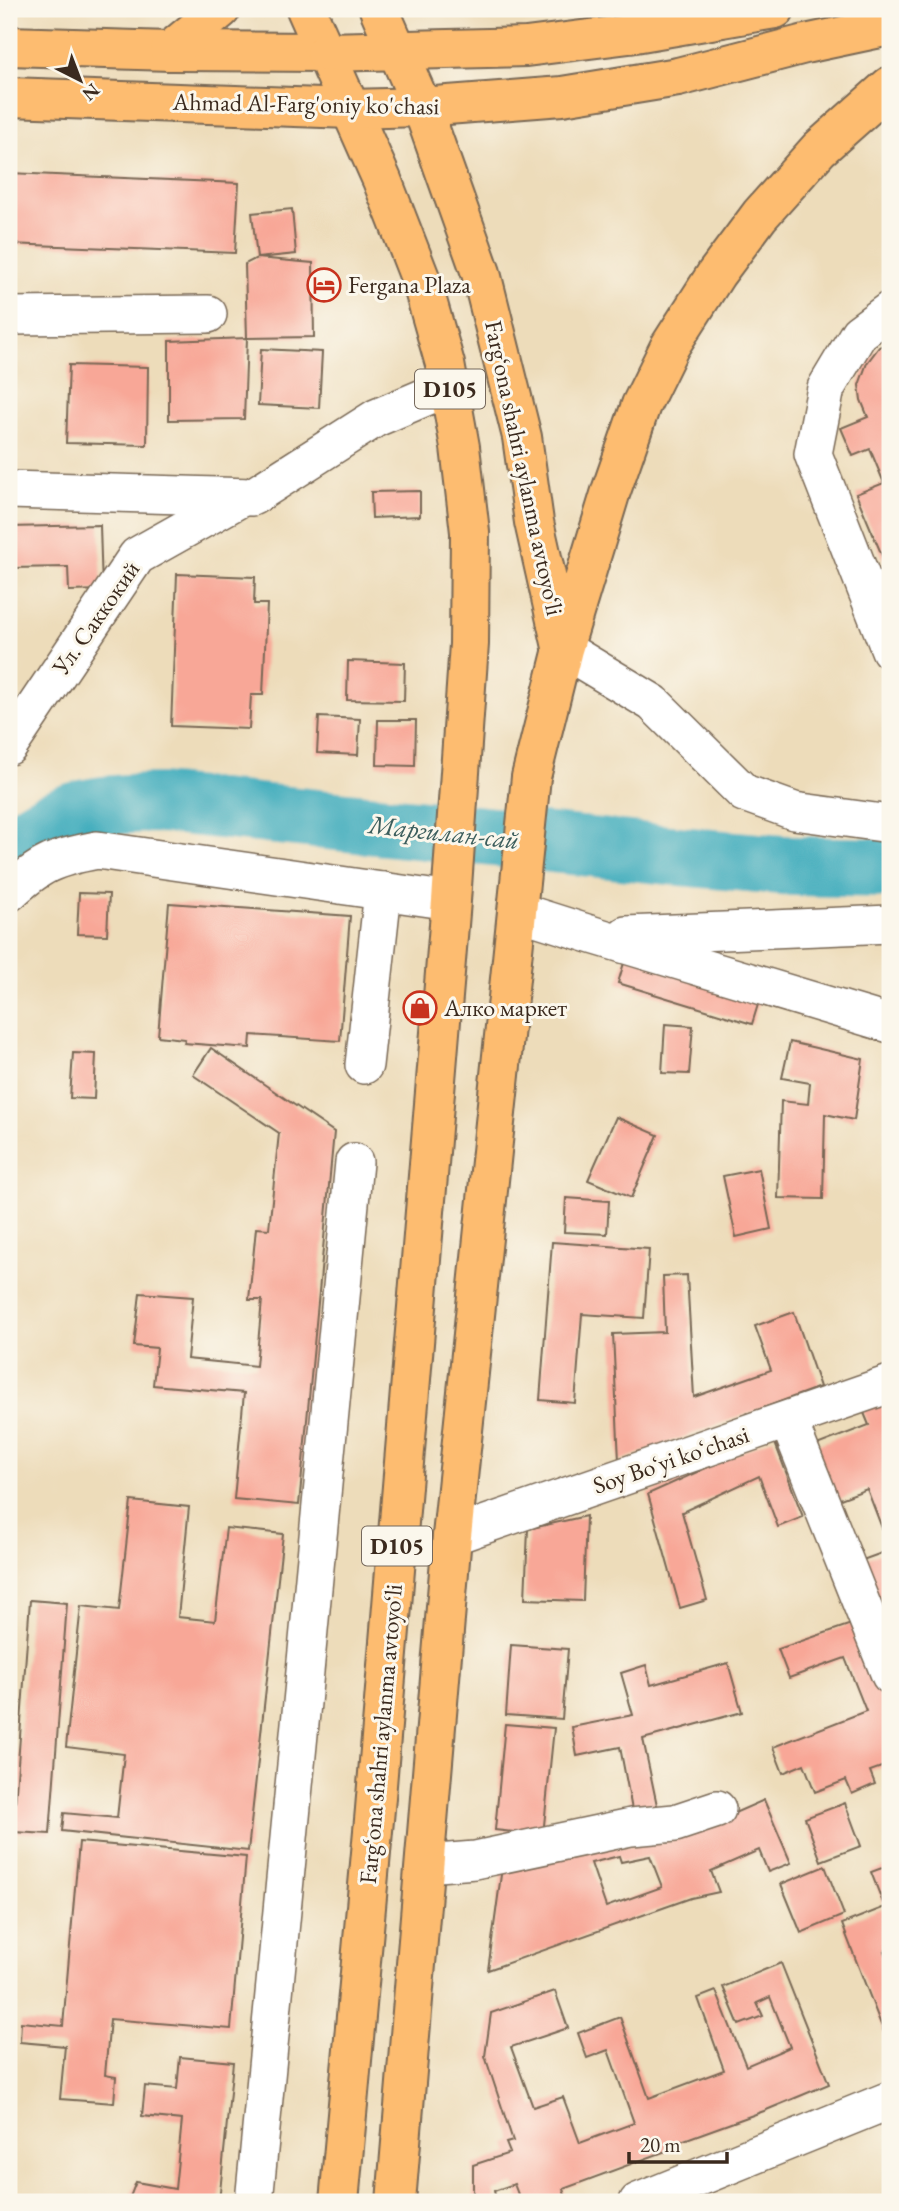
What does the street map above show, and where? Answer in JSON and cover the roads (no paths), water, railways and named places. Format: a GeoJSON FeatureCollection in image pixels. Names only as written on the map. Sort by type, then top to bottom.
{"type":"FeatureCollection","features":[{"type":"Feature","properties":{"kind":"main road"},"geometry":{"type":"LineString","coordinates":[[170,51],[220,9]]}},
{"type":"Feature","properties":{"kind":"main road"},"geometry":{"type":"LineString","coordinates":[[306,9],[326,52]]}},
{"type":"Feature","properties":{"kind":"main road","name":"Farg‘ona shahri aylanma avtoyo‘li"},"geometry":{"type":"LineString","coordinates":[[379,9],[422,107],[481,273],[522,437],[534,522],[563,649]]}},
{"type":"Feature","properties":{"kind":"main road"},"geometry":{"type":"LineString","coordinates":[[399,51],[526,47],[629,34],[775,9]]}},
{"type":"Feature","properties":{"kind":"main road","name":"Ahmad Al-Farg'oniy ko'chasi"},"geometry":{"type":"LineString","coordinates":[[9,97],[350,109],[422,107],[562,96],[665,79],[890,26]]}},
{"type":"Feature","properties":{"kind":"main road","name":"Ahmad Al-Farg'oniy ko'chasi"},"geometry":{"type":"LineString","coordinates":[[9,46],[170,51],[399,51]]}},
{"type":"Feature","properties":{"kind":"main road","name":"D105"},"geometry":{"type":"LineString","coordinates":[[326,52],[382,180],[422,283],[445,364],[460,447],[470,532],[468,644],[452,895]]}},
{"type":"Feature","properties":{"kind":"main road"},"geometry":{"type":"LineString","coordinates":[[563,649],[611,491],[641,405],[670,346],[716,274],[760,215],[819,149],[890,86]]}},
{"type":"Feature","properties":{"kind":"main road","name":"D105"},"geometry":{"type":"LineString","coordinates":[[396,2202],[452,1536],[531,776],[563,649]]}},
{"type":"Feature","properties":{"kind":"main road","name":"Farg‘ona shahri aylanma avtoyo‘li"},"geometry":{"type":"LineString","coordinates":[[339,2202],[452,895]]}},
{"type":"Feature","properties":{"kind":"street"},"geometry":{"type":"LineString","coordinates":[[890,310],[859,333],[825,388],[813,454],[890,650]]}},
{"type":"Feature","properties":{"kind":"street"},"geometry":{"type":"LineString","coordinates":[[9,316],[208,314]]}},
{"type":"Feature","properties":{"kind":"street","name":"Ул. Саккокий"},"geometry":{"type":"LineString","coordinates":[[9,746],[137,556],[243,496],[252,497],[376,418],[449,387]]}},
{"type":"Feature","properties":{"kind":"street"},"geometry":{"type":"LineString","coordinates":[[9,490],[243,496]]}},
{"type":"Feature","properties":{"kind":"street"},"geometry":{"type":"LineString","coordinates":[[563,649],[653,703],[744,793],[794,811],[890,824]]}},
{"type":"Feature","properties":{"kind":"street"},"geometry":{"type":"LineString","coordinates":[[9,893],[31,873],[62,856],[96,850],[383,891],[452,895]]}},
{"type":"Feature","properties":{"kind":"street"},"geometry":{"type":"LineString","coordinates":[[364,1065],[383,891]]}},
{"type":"Feature","properties":{"kind":"street"},"geometry":{"type":"LineString","coordinates":[[517,911],[890,1024]]}},
{"type":"Feature","properties":{"kind":"street"},"geometry":{"type":"LineString","coordinates":[[596,936],[890,924]]}},
{"type":"Feature","properties":{"kind":"street"},"geometry":{"type":"LineString","coordinates":[[254,2202],[354,1163]]}},
{"type":"Feature","properties":{"kind":"street","name":"Soy Boʻyi koʻchasi"},"geometry":{"type":"LineString","coordinates":[[452,1536],[890,1384]]}},
{"type":"Feature","properties":{"kind":"street"},"geometry":{"type":"LineString","coordinates":[[788,1420],[890,1675]]}},
{"type":"Feature","properties":{"kind":"street"},"geometry":{"type":"LineString","coordinates":[[425,1864],[475,1860],[631,1827],[675,1823],[717,1809]]}},
{"type":"Feature","properties":{"kind":"street"},"geometry":{"type":"LineString","coordinates":[[638,2202],[890,2100]]}},
{"type":"Feature","properties":{"kind":"waterway","name":"Маргилан-сай"},"geometry":{"type":"LineString","coordinates":[[9,849],[26,835],[61,816],[119,804],[161,803],[679,856],[794,866],[890,868]]}},
{"type":"Feature","properties":{"kind":"place","name":"Fergana Plaza"},"geometry":{"type":"Point","coordinates":[324,285]}},
{"type":"Feature","properties":{"kind":"place","name":"Алко маркет"},"geometry":{"type":"Point","coordinates":[420,1008]}}]}
